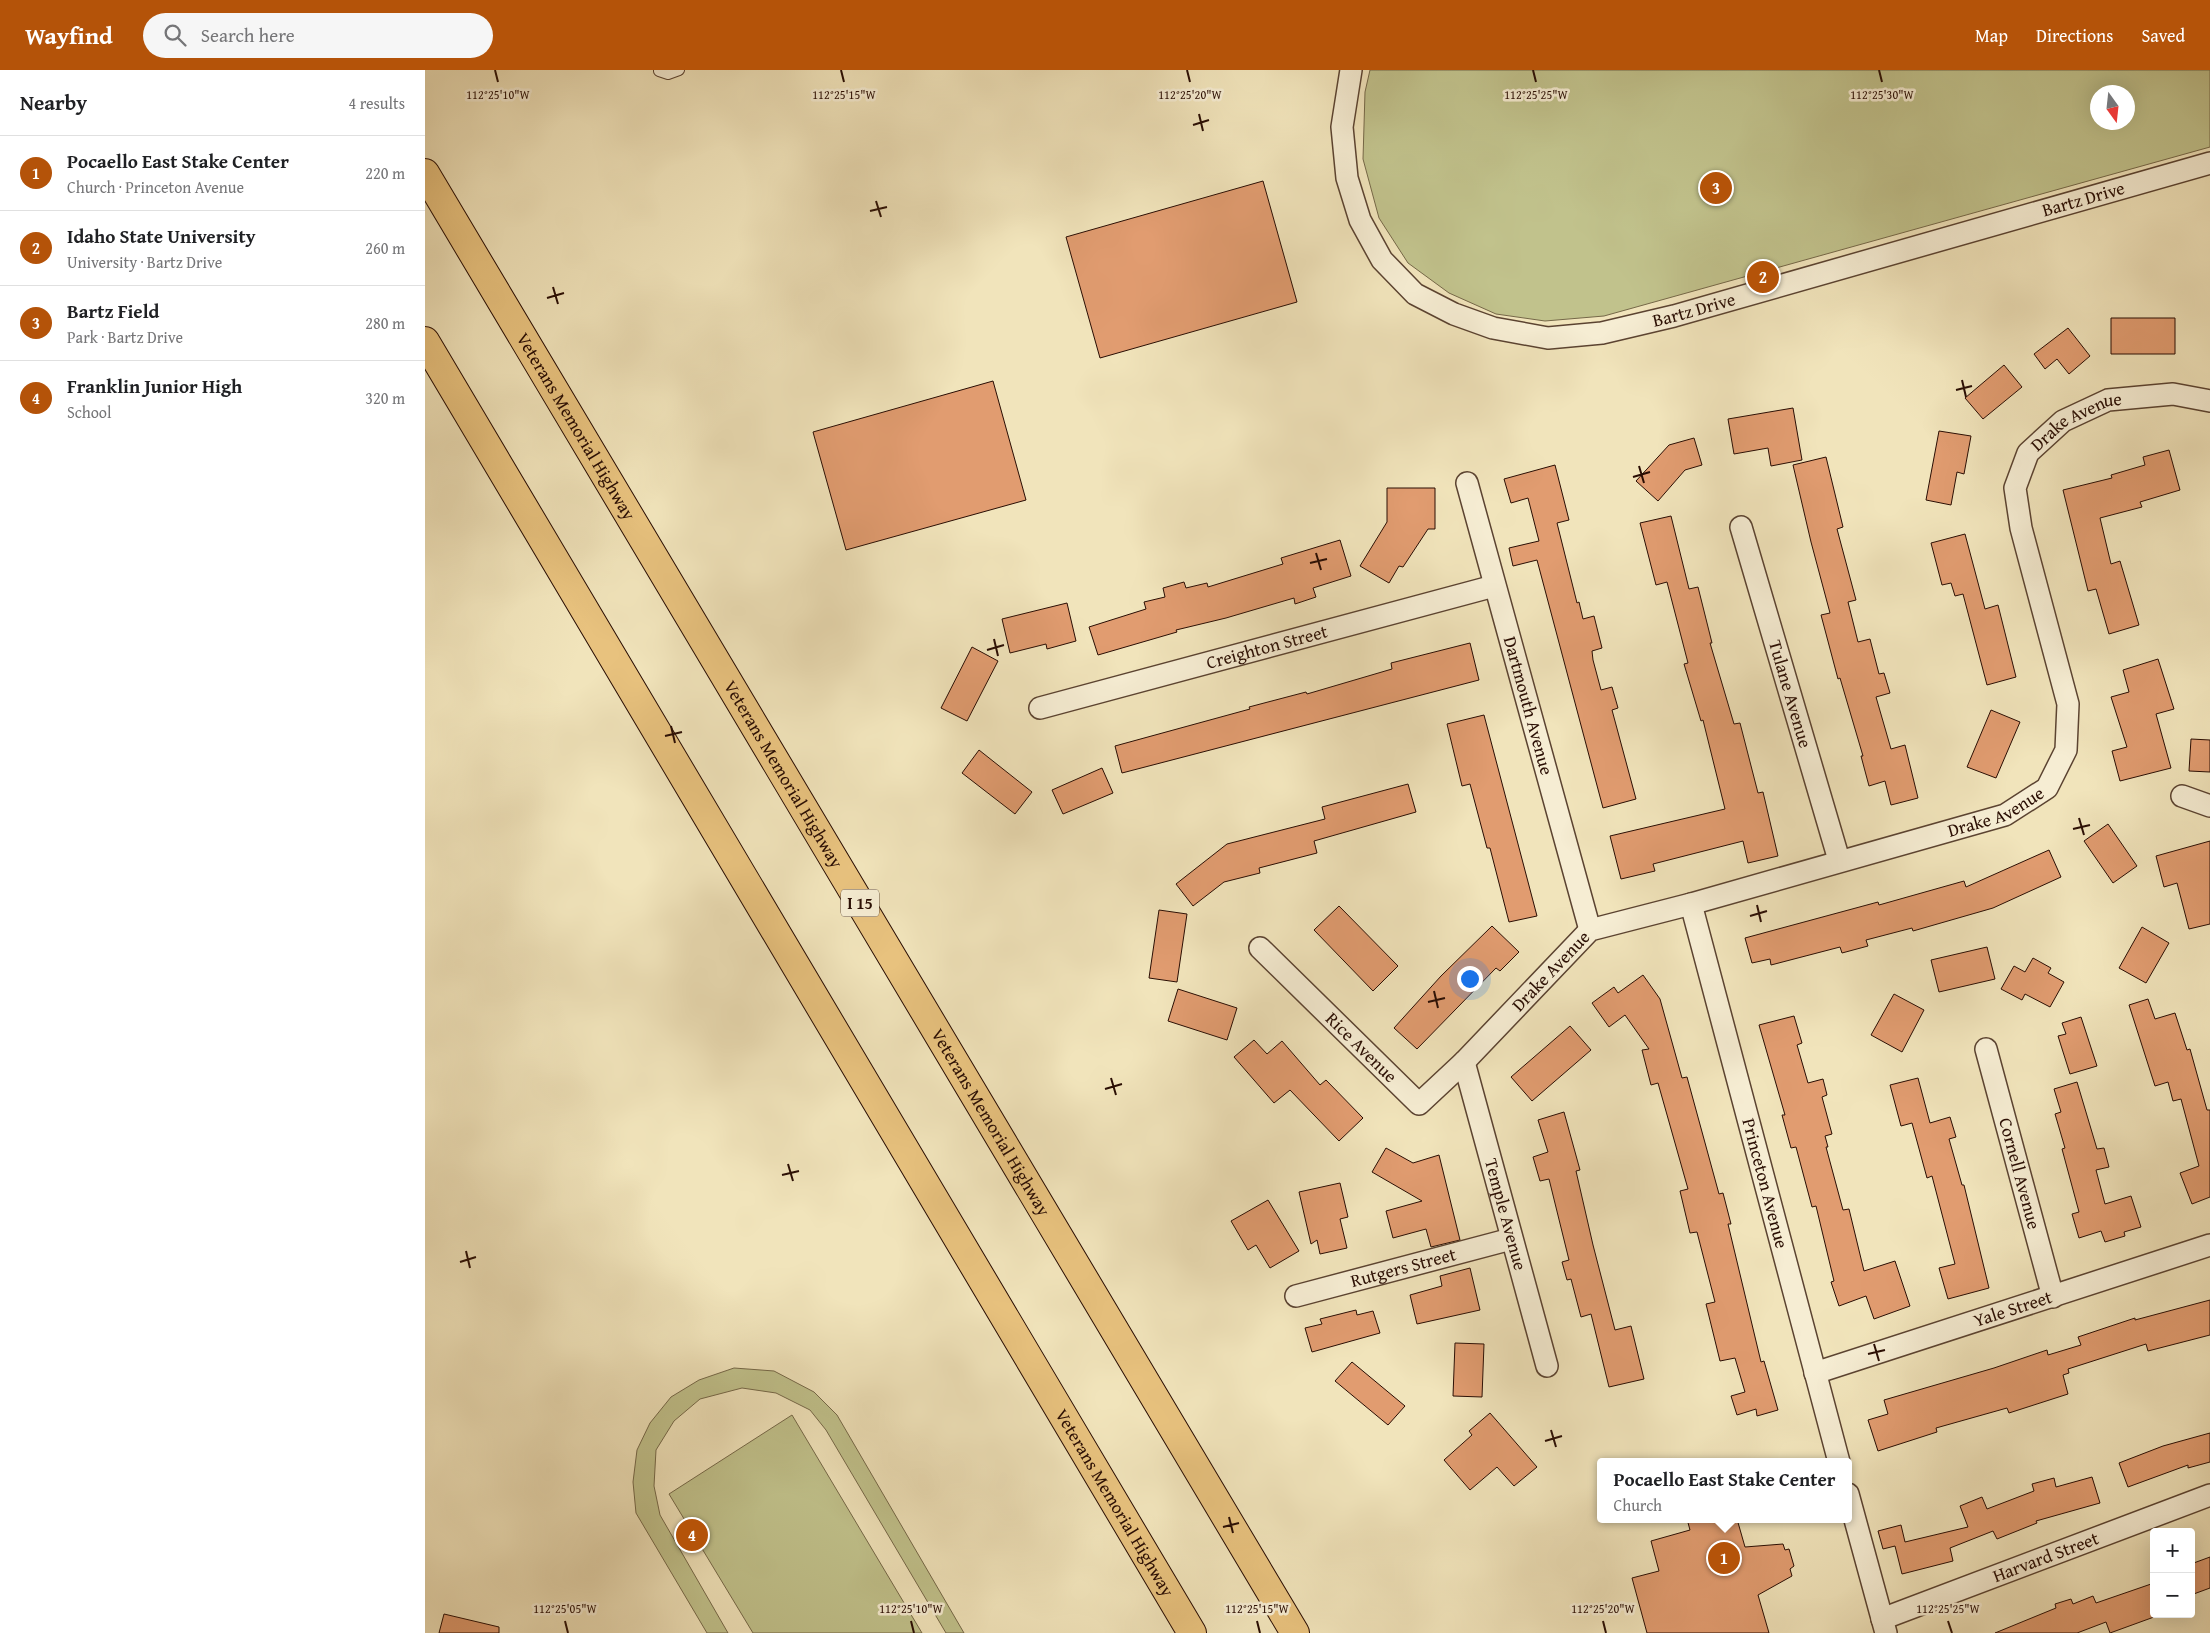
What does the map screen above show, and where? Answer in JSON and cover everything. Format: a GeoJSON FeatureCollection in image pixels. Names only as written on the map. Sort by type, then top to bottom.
{"type":"FeatureCollection","features":[{"type":"Feature","properties":{"kind":"highway","name":"Veterans Memorial Highway"},"geometry":{"type":"LineString","coordinates":[[425,173],[1295,1633]]}},
{"type":"Feature","properties":{"kind":"highway","name":"Veterans Memorial Highway"},"geometry":{"type":"LineString","coordinates":[[425,341],[1192,1633]]}},
{"type":"Feature","properties":{"kind":"street","name":"Bartz Drive"},"geometry":{"type":"LineString","coordinates":[[1351,70],[1342,127],[1347,178],[1360,220],[1382,260],[1415,294],[1454,314],[1493,328],[1548,338],[1602,333],[1674,316],[2210,163]]}},
{"type":"Feature","properties":{"kind":"street","name":"Drake Avenue"},"geometry":{"type":"LineString","coordinates":[[1464,1062],[1590,930],[1691,904],[1839,860],[2005,815],[2047,788],[2066,750],[2068,704],[2021,528],[2015,488],[2028,453],[2063,421],[2108,400],[2173,394],[2210,401]]}},
{"type":"Feature","properties":{"kind":"street","name":"Dartmouth Avenue"},"geometry":{"type":"LineString","coordinates":[[1467,483],[1590,930]]}},
{"type":"Feature","properties":{"kind":"street","name":"Tulane Avenue"},"geometry":{"type":"LineString","coordinates":[[1741,527],[1839,860]]}},
{"type":"Feature","properties":{"kind":"street","name":"Creighton Street"},"geometry":{"type":"LineString","coordinates":[[1040,708],[1494,586]]}},
{"type":"Feature","properties":{"kind":"street"},"geometry":{"type":"LineString","coordinates":[[2182,796],[2210,806]]}},
{"type":"Feature","properties":{"kind":"street","name":"Princeton Avenue"},"geometry":{"type":"LineString","coordinates":[[1691,904],[1838,1458]]}},
{"type":"Feature","properties":{"kind":"street","name":"Rice Avenue"},"geometry":{"type":"LineString","coordinates":[[1260,948],[1419,1104],[1464,1062]]}},
{"type":"Feature","properties":{"kind":"street","name":"Cornell Avenue"},"geometry":{"type":"LineString","coordinates":[[1985,1049],[2053,1297]]}},
{"type":"Feature","properties":{"kind":"street","name":"Temple Avenue"},"geometry":{"type":"LineString","coordinates":[[1464,1062],[1547,1366]]}},
{"type":"Feature","properties":{"kind":"street","name":"Rutgers Street"},"geometry":{"type":"LineString","coordinates":[[1296,1296],[1511,1239]]}},
{"type":"Feature","properties":{"kind":"street","name":"Yale Street"},"geometry":{"type":"LineString","coordinates":[[1815,1372],[2210,1245]]}},
{"type":"Feature","properties":{"kind":"street","name":"Harvard Street"},"geometry":{"type":"LineString","coordinates":[[1884,1626],[2210,1496]]}},
{"type":"Feature","properties":{"kind":"street"},"geometry":{"type":"LineString","coordinates":[[1852,1509],[1884,1626]]}},
{"type":"Feature","properties":{"kind":"lane"},"geometry":{"type":"LineString","coordinates":[[659,71],[668,74],[679,70]]}},
{"type":"Feature","properties":{"kind":"green space"},"geometry":{"type":"Polygon","coordinates":[[[1370,70],[2210,70],[2210,147],[1604,316],[1545,321],[1496,314],[1449,293],[1408,263],[1379,218],[1363,159],[1365,92],[1370,70]]]}},
{"type":"Feature","properties":{"kind":"green space"},"geometry":{"type":"Polygon","coordinates":[[[734,1368],[774,1371],[814,1392],[837,1415],[964,1633],[946,1633],[826,1430],[810,1410],[776,1393],[742,1388],[700,1399],[674,1421],[656,1450],[654,1486],[660,1515],[728,1633],[707,1633],[636,1513],[633,1482],[637,1450],[650,1423],[671,1397],[699,1380],[734,1368]]]}},
{"type":"Feature","properties":{"kind":"green space"},"geometry":{"type":"Polygon","coordinates":[[[792,1415],[922,1633],[753,1633],[669,1494],[792,1415]]]}},
{"type":"Feature","properties":{"kind":"building"},"geometry":{"type":"Polygon","coordinates":[[[1263,181],[1297,302],[1100,358],[1066,237],[1263,181]]]}},
{"type":"Feature","properties":{"kind":"building"},"geometry":{"type":"Polygon","coordinates":[[[2111,318],[2175,318],[2175,354],[2111,354],[2111,318]]]}},
{"type":"Feature","properties":{"kind":"building"},"geometry":{"type":"Polygon","coordinates":[[[2068,328],[2090,356],[2069,374],[2057,359],[2045,369],[2034,354],[2068,328]]]}},
{"type":"Feature","properties":{"kind":"building"},"geometry":{"type":"Polygon","coordinates":[[[2004,365],[2022,387],[1983,419],[1965,398],[2004,365]]]}},
{"type":"Feature","properties":{"kind":"building"},"geometry":{"type":"Polygon","coordinates":[[[993,381],[1026,500],[846,550],[813,432],[993,381]]]}},
{"type":"Feature","properties":{"kind":"building"},"geometry":{"type":"Polygon","coordinates":[[[1793,408],[1802,460],[1771,466],[1768,448],[1734,454],[1728,419],[1793,408]]]}},
{"type":"Feature","properties":{"kind":"building"},"geometry":{"type":"Polygon","coordinates":[[[1939,431],[1971,436],[1964,474],[1957,472],[1951,505],[1926,500],[1939,431]]]}},
{"type":"Feature","properties":{"kind":"building"},"geometry":{"type":"Polygon","coordinates":[[[1694,438],[1702,465],[1685,470],[1658,501],[1636,481],[1669,445],[1694,438]]]}},
{"type":"Feature","properties":{"kind":"building"},"geometry":{"type":"Polygon","coordinates":[[[2169,450],[2180,490],[2140,502],[2142,507],[2100,518],[2111,564],[2120,561],[2139,625],[2109,634],[2096,589],[2088,591],[2063,490],[2112,478],[2111,475],[2145,465],[2143,457],[2169,450]]]}},
{"type":"Feature","properties":{"kind":"building"},"geometry":{"type":"Polygon","coordinates":[[[1826,457],[1843,527],[1837,529],[1856,600],[1848,602],[1858,642],[1870,639],[1879,674],[1884,673],[1890,693],[1876,697],[1891,749],[1905,745],[1918,798],[1891,805],[1885,781],[1869,786],[1861,756],[1863,756],[1840,678],[1838,679],[1821,615],[1830,613],[1793,465],[1826,457]]]}},
{"type":"Feature","properties":{"kind":"building"},"geometry":{"type":"Polygon","coordinates":[[[1555,465],[1569,520],[1557,523],[1577,603],[1579,602],[1583,619],[1594,616],[1602,648],[1592,651],[1593,660],[1601,690],[1612,687],[1618,708],[1612,710],[1636,799],[1603,808],[1537,560],[1513,566],[1509,548],[1539,541],[1528,498],[1511,503],[1504,479],[1555,465]]]}},
{"type":"Feature","properties":{"kind":"building"},"geometry":{"type":"Polygon","coordinates":[[[1387,488],[1435,488],[1435,529],[1428,529],[1403,567],[1399,566],[1389,583],[1360,566],[1387,522],[1387,488]]]}},
{"type":"Feature","properties":{"kind":"building"},"geometry":{"type":"Polygon","coordinates":[[[1671,516],[1689,589],[1698,587],[1712,643],[1710,643],[1734,724],[1740,723],[1758,793],[1763,792],[1778,856],[1748,863],[1743,841],[1653,864],[1655,871],[1621,879],[1610,836],[1725,809],[1703,720],[1701,721],[1684,664],[1688,663],[1667,582],[1656,585],[1640,523],[1671,516]]]}},
{"type":"Feature","properties":{"kind":"building"},"geometry":{"type":"Polygon","coordinates":[[[1965,534],[1985,609],[1998,605],[2016,677],[1987,685],[1963,594],[1955,596],[1951,583],[1942,585],[1931,543],[1965,534]]]}},
{"type":"Feature","properties":{"kind":"building"},"geometry":{"type":"Polygon","coordinates":[[[1340,540],[1351,576],[1313,588],[1316,597],[1295,604],[1294,598],[1226,618],[1176,630],[1177,632],[1098,655],[1089,627],[1146,609],[1144,602],[1165,597],[1163,588],[1184,582],[1186,588],[1207,583],[1208,587],[1283,564],[1281,558],[1340,540]]]}},
{"type":"Feature","properties":{"kind":"building"},"geometry":{"type":"Polygon","coordinates":[[[1067,603],[1076,641],[1047,649],[1046,644],[1010,653],[1002,619],[1067,603]]]}},
{"type":"Feature","properties":{"kind":"building"},"geometry":{"type":"Polygon","coordinates":[[[1470,643],[1479,680],[1122,773],[1115,746],[1250,709],[1249,707],[1306,692],[1307,694],[1392,669],[1391,663],[1470,643]]]}},
{"type":"Feature","properties":{"kind":"building"},"geometry":{"type":"Polygon","coordinates":[[[972,647],[998,661],[967,721],[941,708],[972,647]]]}},
{"type":"Feature","properties":{"kind":"building"},"geometry":{"type":"Polygon","coordinates":[[[2158,659],[2174,709],[2156,714],[2171,768],[2120,781],[2112,751],[2127,747],[2111,697],[2129,692],[2123,670],[2158,659]]]}},
{"type":"Feature","properties":{"kind":"building"},"geometry":{"type":"Polygon","coordinates":[[[1991,710],[2020,722],[1996,778],[1967,767],[1991,710]]]}},
{"type":"Feature","properties":{"kind":"building"},"geometry":{"type":"Polygon","coordinates":[[[1484,715],[1537,916],[1509,922],[1490,848],[1487,848],[1470,784],[1462,786],[1447,724],[1484,715]]]}},
{"type":"Feature","properties":{"kind":"building"},"geometry":{"type":"Polygon","coordinates":[[[2191,739],[2210,740],[2210,772],[2189,771],[2191,739]]]}},
{"type":"Feature","properties":{"kind":"building"},"geometry":{"type":"Polygon","coordinates":[[[979,750],[1032,792],[1015,814],[962,773],[979,750]]]}},
{"type":"Feature","properties":{"kind":"building"},"geometry":{"type":"Polygon","coordinates":[[[1102,768],[1113,793],[1063,814],[1052,790],[1102,768]]]}},
{"type":"Feature","properties":{"kind":"building"},"geometry":{"type":"Polygon","coordinates":[[[1408,784],[1416,812],[1314,841],[1317,853],[1259,868],[1260,873],[1224,882],[1193,906],[1176,884],[1227,844],[1325,819],[1322,807],[1408,784]]]}},
{"type":"Feature","properties":{"kind":"building"},"geometry":{"type":"Polygon","coordinates":[[[2108,824],[2137,866],[2113,883],[2084,841],[2108,824]]]}},
{"type":"Feature","properties":{"kind":"building"},"geometry":{"type":"Polygon","coordinates":[[[2210,841],[2210,924],[2189,929],[2177,883],[2164,887],[2156,856],[2210,841]]]}},
{"type":"Feature","properties":{"kind":"building"},"geometry":{"type":"Polygon","coordinates":[[[2049,850],[2061,877],[1993,908],[1913,931],[1912,928],[1866,940],[1868,946],[1842,953],[1840,947],[1771,965],[1770,959],[1752,963],[1745,938],[1878,902],[1879,905],[1964,881],[1966,887],[2049,850]]]}},
{"type":"Feature","properties":{"kind":"building"},"geometry":{"type":"Polygon","coordinates":[[[1339,906],[1398,966],[1373,991],[1314,930],[1339,906]]]}},
{"type":"Feature","properties":{"kind":"building"},"geometry":{"type":"Polygon","coordinates":[[[1159,910],[1187,914],[1177,982],[1149,978],[1159,910]]]}},
{"type":"Feature","properties":{"kind":"building"},"geometry":{"type":"Polygon","coordinates":[[[1492,926],[1519,952],[1500,971],[1496,968],[1417,1049],[1394,1028],[1441,976],[1492,926]]]}},
{"type":"Feature","properties":{"kind":"building"},"geometry":{"type":"Polygon","coordinates":[[[2142,927],[2169,943],[2146,983],[2119,968],[2142,927]]]}},
{"type":"Feature","properties":{"kind":"building"},"geometry":{"type":"Polygon","coordinates":[[[1987,947],[1995,979],[1939,992],[1931,960],[1987,947]]]}},
{"type":"Feature","properties":{"kind":"building"},"geometry":{"type":"Polygon","coordinates":[[[2033,958],[2051,968],[2048,973],[2064,982],[2050,1007],[2025,994],[2022,1000],[2001,989],[2014,966],[2025,972],[2033,958]]]}},
{"type":"Feature","properties":{"kind":"building"},"geometry":{"type":"Polygon","coordinates":[[[1643,975],[1660,999],[1682,1078],[1687,1077],[1719,1194],[1723,1193],[1731,1224],[1728,1224],[1761,1362],[1764,1361],[1778,1410],[1757,1416],[1756,1409],[1737,1415],[1731,1396],[1745,1392],[1735,1358],[1720,1361],[1706,1304],[1715,1302],[1697,1232],[1690,1233],[1680,1191],[1688,1189],[1658,1083],[1651,1085],[1642,1050],[1649,1049],[1625,1015],[1609,1027],[1592,1003],[1614,987],[1618,993],[1643,975]]]}},
{"type":"Feature","properties":{"kind":"building"},"geometry":{"type":"Polygon","coordinates":[[[1178,989],[1237,1008],[1227,1040],[1168,1021],[1178,989]]]}},
{"type":"Feature","properties":{"kind":"building"},"geometry":{"type":"Polygon","coordinates":[[[1894,994],[1924,1010],[1902,1052],[1871,1035],[1894,994]]]}},
{"type":"Feature","properties":{"kind":"building"},"geometry":{"type":"Polygon","coordinates":[[[2148,999],[2155,1019],[2175,1013],[2187,1050],[2190,1049],[2207,1110],[2210,1110],[2210,1197],[2192,1204],[2180,1173],[2199,1166],[2181,1099],[2173,1101],[2168,1082],[2155,1086],[2129,1005],[2148,999]]]}},
{"type":"Feature","properties":{"kind":"building"},"geometry":{"type":"Polygon","coordinates":[[[1794,1016],[1802,1043],[1797,1045],[1808,1083],[1823,1079],[1827,1095],[1822,1097],[1832,1134],[1825,1136],[1828,1147],[1826,1147],[1843,1210],[1849,1209],[1864,1271],[1895,1261],[1910,1306],[1874,1319],[1866,1296],[1839,1306],[1831,1282],[1834,1281],[1816,1206],[1812,1207],[1796,1147],[1791,1148],[1782,1115],[1785,1115],[1759,1025],[1794,1016]]]}},
{"type":"Feature","properties":{"kind":"building"},"geometry":{"type":"Polygon","coordinates":[[[2081,1017],[2097,1066],[2070,1074],[2058,1036],[2066,1034],[2062,1023],[2081,1017]]]}},
{"type":"Feature","properties":{"kind":"building"},"geometry":{"type":"Polygon","coordinates":[[[1570,1026],[1591,1050],[1532,1101],[1511,1077],[1570,1026]]]}},
{"type":"Feature","properties":{"kind":"building"},"geometry":{"type":"Polygon","coordinates":[[[1254,1040],[1267,1054],[1282,1041],[1320,1085],[1326,1080],[1363,1118],[1339,1141],[1290,1090],[1274,1103],[1234,1057],[1254,1040]]]}},
{"type":"Feature","properties":{"kind":"building"},"geometry":{"type":"Polygon","coordinates":[[[1918,1078],[1930,1123],[1950,1117],[1956,1137],[1949,1139],[1962,1185],[1964,1185],[1989,1288],[1948,1299],[1939,1268],[1955,1264],[1932,1176],[1927,1178],[1912,1123],[1901,1126],[1890,1085],[1918,1078]]]}},
{"type":"Feature","properties":{"kind":"building"},"geometry":{"type":"Polygon","coordinates":[[[2077,1082],[2097,1149],[2104,1148],[2109,1167],[2096,1170],[2105,1204],[2131,1196],[2141,1227],[2124,1232],[2125,1236],[2105,1242],[2101,1231],[2079,1238],[2072,1214],[2079,1212],[2062,1149],[2065,1148],[2055,1114],[2061,1112],[2054,1089],[2077,1082]]]}},
{"type":"Feature","properties":{"kind":"building"},"geometry":{"type":"Polygon","coordinates":[[[1564,1112],[1580,1170],[1576,1171],[1615,1330],[1631,1326],[1644,1379],[1609,1387],[1591,1314],[1581,1317],[1571,1279],[1567,1280],[1562,1262],[1569,1260],[1549,1179],[1540,1181],[1533,1157],[1548,1152],[1538,1120],[1564,1112]]]}},
{"type":"Feature","properties":{"kind":"building"},"geometry":{"type":"Polygon","coordinates":[[[1386,1148],[1413,1163],[1439,1155],[1460,1240],[1431,1247],[1426,1229],[1393,1238],[1386,1211],[1422,1201],[1372,1172],[1386,1148]]]}},
{"type":"Feature","properties":{"kind":"building"},"geometry":{"type":"Polygon","coordinates":[[[1340,1183],[1348,1217],[1340,1219],[1347,1248],[1320,1254],[1317,1240],[1311,1244],[1299,1192],[1340,1183]]]}},
{"type":"Feature","properties":{"kind":"building"},"geometry":{"type":"Polygon","coordinates":[[[1268,1200],[1299,1251],[1270,1268],[1256,1245],[1248,1250],[1231,1221],[1268,1200]]]}},
{"type":"Feature","properties":{"kind":"building"},"geometry":{"type":"Polygon","coordinates":[[[1470,1268],[1480,1310],[1417,1324],[1410,1295],[1442,1286],[1440,1276],[1470,1268]]]}},
{"type":"Feature","properties":{"kind":"building"},"geometry":{"type":"Polygon","coordinates":[[[2210,1300],[2210,1335],[2148,1351],[2146,1344],[2068,1369],[2069,1373],[2063,1375],[2068,1394],[2009,1413],[2007,1408],[1936,1428],[1937,1432],[1878,1451],[1868,1420],[1888,1414],[1884,1400],[1994,1368],[2047,1350],[2048,1355],[2081,1345],[2078,1337],[2135,1318],[2135,1320],[2210,1300]]]}},
{"type":"Feature","properties":{"kind":"building"},"geometry":{"type":"Polygon","coordinates":[[[1356,1310],[1357,1315],[1373,1311],[1380,1333],[1312,1352],[1305,1328],[1322,1324],[1320,1319],[1356,1310]]]}},
{"type":"Feature","properties":{"kind":"building"},"geometry":{"type":"Polygon","coordinates":[[[1455,1343],[1484,1344],[1482,1397],[1453,1396],[1455,1343]]]}},
{"type":"Feature","properties":{"kind":"building"},"geometry":{"type":"Polygon","coordinates":[[[1352,1362],[1405,1406],[1388,1425],[1335,1381],[1352,1362]]]}},
{"type":"Feature","properties":{"kind":"building"},"geometry":{"type":"Polygon","coordinates":[[[1490,1413],[1537,1467],[1514,1486],[1497,1467],[1470,1490],[1444,1460],[1472,1435],[1469,1431],[1490,1413]]]}},
{"type":"Feature","properties":{"kind":"building"},"geometry":{"type":"Polygon","coordinates":[[[2210,1433],[2210,1462],[2188,1468],[2188,1465],[2128,1487],[2119,1463],[2163,1446],[2210,1433]]]}},
{"type":"Feature","properties":{"kind":"building"},"geometry":{"type":"Polygon","coordinates":[[[2092,1477],[2100,1503],[2036,1521],[2037,1523],[1997,1539],[1993,1531],[1950,1548],[1953,1561],[1902,1574],[1895,1546],[1883,1549],[1878,1531],[1901,1525],[1905,1542],[1968,1527],[1960,1506],[1982,1497],[1987,1509],[2034,1491],[2032,1484],[2054,1478],[2056,1487],[2092,1477]]]}},
{"type":"Feature","properties":{"kind":"building"},"geometry":{"type":"Polygon","coordinates":[[[1688,1523],[1738,1523],[1745,1547],[1783,1544],[1785,1550],[1789,1549],[1794,1566],[1790,1569],[1792,1576],[1758,1595],[1769,1633],[1647,1633],[1632,1578],[1659,1571],[1651,1541],[1690,1530],[1688,1523]]]}},
{"type":"Feature","properties":{"kind":"building"},"geometry":{"type":"Polygon","coordinates":[[[2210,1557],[2210,1588],[2195,1594],[2195,1573],[2195,1563],[2210,1557]]]}},
{"type":"Feature","properties":{"kind":"building"},"geometry":{"type":"Polygon","coordinates":[[[2150,1584],[2151,1618],[2110,1633],[2106,1622],[2077,1633],[1995,1633],[2056,1608],[2055,1604],[2071,1599],[2073,1604],[2093,1596],[2096,1603],[2150,1584]]]}},
{"type":"Feature","properties":{"kind":"building"},"geometry":{"type":"Polygon","coordinates":[[[444,1614],[499,1627],[499,1633],[439,1633],[444,1614]]]}},
{"type":"Feature","properties":{"kind":"place","name":"Bartz Field"},"geometry":{"type":"Point","coordinates":[1716,188]}},
{"type":"Feature","properties":{"kind":"place","name":"Idaho State University"},"geometry":{"type":"Point","coordinates":[1763,277]}},
{"type":"Feature","properties":{"kind":"place","name":"Franklin Junior High"},"geometry":{"type":"Point","coordinates":[692,1535]}},
{"type":"Feature","properties":{"kind":"place","name":"Pocaello East Stake Center"},"geometry":{"type":"Point","coordinates":[1724,1558]}}]}
